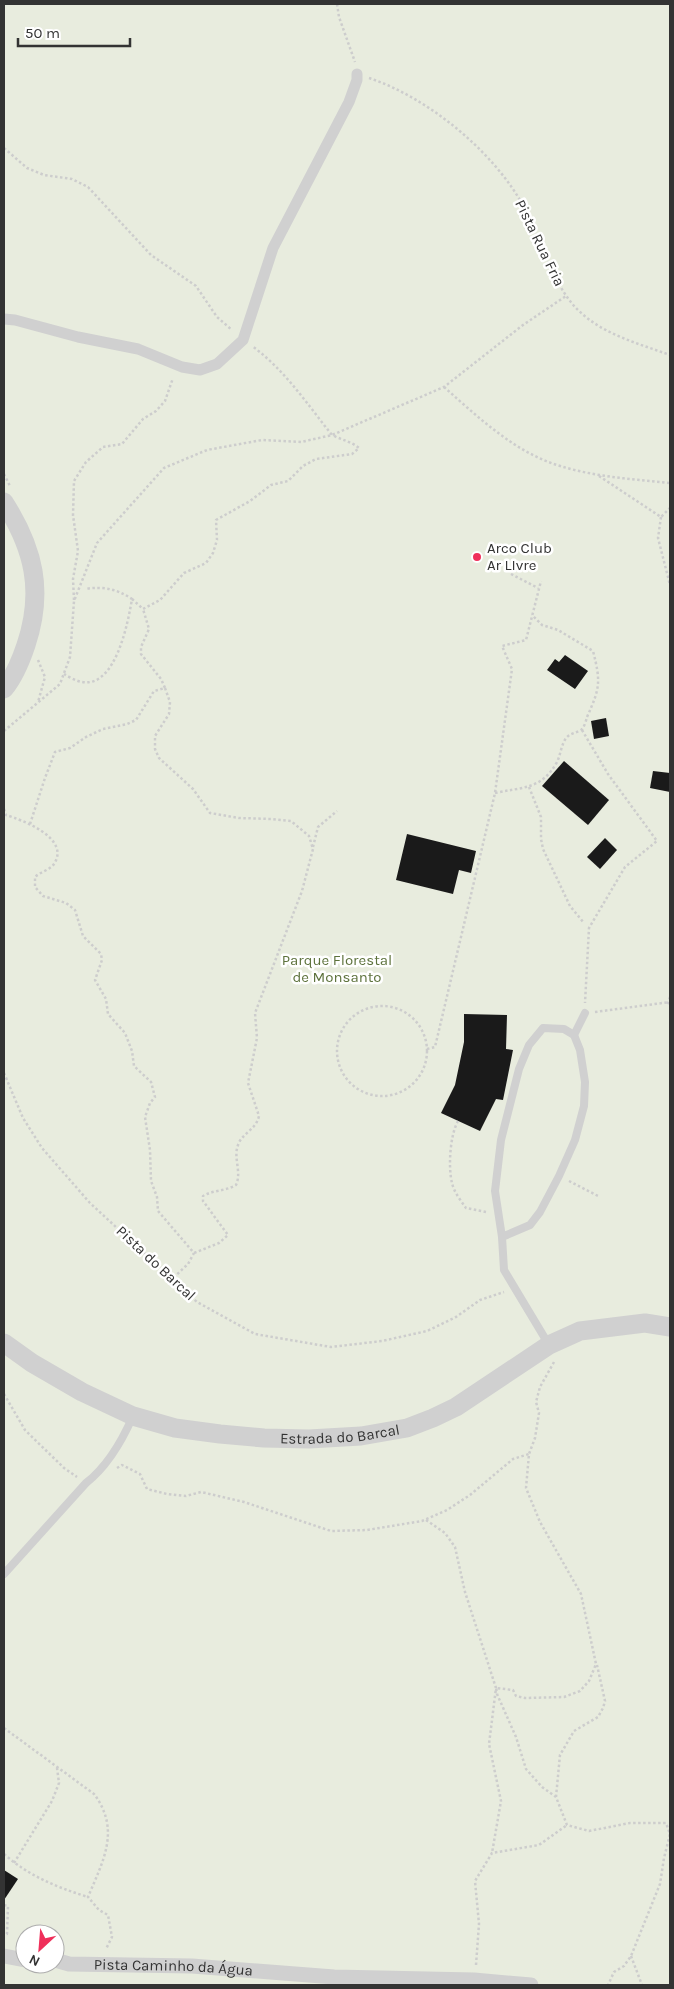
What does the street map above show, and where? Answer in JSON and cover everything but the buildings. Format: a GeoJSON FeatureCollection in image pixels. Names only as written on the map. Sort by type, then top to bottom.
{"type":"FeatureCollection","features":[{"type":"Feature","properties":{"kind":"street"},"geometry":{"type":"LineString","coordinates":[[4,319],[138,349],[182,367],[200,370],[217,364],[243,340],[274,248],[350,102],[357,74]]}},
{"type":"Feature","properties":{"kind":"street"},"geometry":{"type":"LineString","coordinates":[[4,502],[22,533],[31,561],[36,588],[35,609],[30,632],[22,656],[9,683],[4,689]]}},
{"type":"Feature","properties":{"kind":"street","name":"Estrada do Barcal"},"geometry":{"type":"LineString","coordinates":[[4,1343],[32,1363],[82,1392],[133,1416],[175,1428],[264,1438],[309,1438],[361,1436],[407,1428],[433,1418],[456,1407],[549,1345],[580,1331],[645,1323],[670,1326]]}},
{"type":"Feature","properties":{"kind":"street","name":"Pista Caminho da Água"},"geometry":{"type":"LineString","coordinates":[[65,1963],[192,1966],[334,1977],[474,1980],[531,1985]]}},
{"type":"Feature","properties":{"kind":"lane"},"geometry":{"type":"LineString","coordinates":[[574,1035],[585,1013]]}},
{"type":"Feature","properties":{"kind":"lane"},"geometry":{"type":"LineString","coordinates":[[502,1237],[530,1225],[540,1212],[575,1140],[584,1106],[586,1082],[580,1050],[574,1035],[564,1029],[543,1028],[529,1045],[519,1068],[502,1140],[495,1191],[502,1237],[504,1270],[549,1345]]}},
{"type":"Feature","properties":{"kind":"lane"},"geometry":{"type":"LineString","coordinates":[[4,1574],[86,1483],[97,1475],[121,1442],[133,1416]]}},
{"type":"Feature","properties":{"kind":"path"},"geometry":{"type":"LineString","coordinates":[[338,4],[339,17],[356,63],[357,74]]}},
{"type":"Feature","properties":{"kind":"path","name":"Pista Rua Fria"},"geometry":{"type":"LineString","coordinates":[[357,74],[380,82],[430,108],[474,142],[492,162],[524,206],[566,296],[576,308],[600,328],[670,355]]}},
{"type":"Feature","properties":{"kind":"path"},"geometry":{"type":"LineString","coordinates":[[4,148],[27,168],[44,175],[72,179],[88,187],[151,255],[196,286],[217,316],[243,340],[269,358],[332,435],[344,442],[354,443],[359,448],[352,454],[316,459],[303,466],[288,481],[271,486],[250,501],[216,520],[217,540],[213,553],[206,563],[184,573],[160,600],[143,609]]}},
{"type":"Feature","properties":{"kind":"path"},"geometry":{"type":"LineString","coordinates":[[74,601],[97,543],[164,468],[207,450],[262,440],[301,442],[332,435],[444,387],[524,325],[566,296]]}},
{"type":"Feature","properties":{"kind":"path"},"geometry":{"type":"LineString","coordinates":[[4,730],[60,684],[70,657],[74,601],[73,579],[78,551],[73,514],[74,481],[86,462],[103,447],[122,444],[144,419],[156,411],[165,401],[173,378],[182,367]]}},
{"type":"Feature","properties":{"kind":"path"},"geometry":{"type":"LineString","coordinates":[[444,387],[490,427],[530,452],[556,465],[598,475],[670,483]]}},
{"type":"Feature","properties":{"kind":"path"},"geometry":{"type":"LineString","coordinates":[[598,475],[661,517]]}},
{"type":"Feature","properties":{"kind":"path"},"geometry":{"type":"LineString","coordinates":[[670,508],[661,517],[658,538],[670,585]]}},
{"type":"Feature","properties":{"kind":"path"},"geometry":{"type":"LineString","coordinates":[[511,574],[539,588]]}},
{"type":"Feature","properties":{"kind":"path"},"geometry":{"type":"LineString","coordinates":[[427,1049],[435,1047],[495,793],[512,669],[502,646],[526,640],[541,581]]}},
{"type":"Feature","properties":{"kind":"path"},"geometry":{"type":"LineString","coordinates":[[85,589],[96,587],[120,591],[143,609],[149,629],[141,647],[141,654],[161,679],[170,702],[169,714],[155,736],[159,758],[193,789],[210,813],[239,818],[271,818],[291,821],[309,836],[313,849]]}},
{"type":"Feature","properties":{"kind":"path"},"geometry":{"type":"LineString","coordinates":[[64,674],[82,682],[92,682],[106,672],[122,642],[132,599]]}},
{"type":"Feature","properties":{"kind":"path"},"geometry":{"type":"LineString","coordinates":[[495,793],[529,787],[538,782],[551,770],[568,737],[582,730],[598,694],[599,676],[593,651],[558,630],[542,625],[532,614]]}},
{"type":"Feature","properties":{"kind":"path"},"geometry":{"type":"LineString","coordinates":[[30,824],[44,778],[55,752],[70,748],[86,737],[103,729],[136,720],[154,691],[165,688]]}},
{"type":"Feature","properties":{"kind":"path"},"geometry":{"type":"LineString","coordinates":[[582,730],[608,774],[657,840],[625,867],[589,928],[585,1013],[669,1003],[670,997]]}},
{"type":"Feature","properties":{"kind":"path"},"geometry":{"type":"LineString","coordinates":[[529,787],[541,817],[540,839],[542,849],[570,906],[584,923]]}},
{"type":"Feature","properties":{"kind":"path"},"geometry":{"type":"LineString","coordinates":[[4,809],[5,814],[30,824],[43,831],[50,838],[56,850],[54,864],[35,877],[35,887],[43,896],[66,903],[75,910],[83,936],[101,954],[102,960],[95,980],[106,999],[108,1014],[125,1033],[132,1051],[134,1066],[150,1082],[154,1089],[155,1097],[150,1103],[145,1117],[150,1150],[151,1181],[157,1197],[158,1211],[194,1253]]}},
{"type":"Feature","properties":{"kind":"path"},"geometry":{"type":"LineString","coordinates":[[171,1280],[188,1264],[194,1253],[219,1244],[228,1235],[203,1201],[203,1196],[209,1192],[224,1190],[236,1184],[238,1177],[237,1146],[240,1140],[255,1127],[259,1116],[248,1082],[258,1038],[255,1013],[302,891],[318,827],[337,810]]}},
{"type":"Feature","properties":{"kind":"path"},"geometry":{"type":"LineString","coordinates":[[385,1006],[406,1012],[414,1019],[425,1038],[427,1049],[426,1060],[417,1079],[399,1092],[384,1095],[368,1093],[358,1089],[349,1082],[338,1063],[337,1052],[341,1031],[354,1014],[364,1009],[385,1006]]}},
{"type":"Feature","properties":{"kind":"path","name":"Pista do Barcal"},"geometry":{"type":"LineString","coordinates":[[4,1073],[23,1118],[42,1148],[90,1203],[121,1230],[171,1280],[197,1302],[255,1334],[332,1347],[382,1341],[427,1331],[456,1317],[480,1300],[515,1289]]}},
{"type":"Feature","properties":{"kind":"path"},"geometry":{"type":"LineString","coordinates":[[458,1121],[453,1129],[451,1143],[452,1184],[466,1208],[498,1212]]}},
{"type":"Feature","properties":{"kind":"path"},"geometry":{"type":"LineString","coordinates":[[559,1176],[600,1197]]}},
{"type":"Feature","properties":{"kind":"path"},"geometry":{"type":"LineString","coordinates":[[549,1345],[556,1353],[554,1363],[540,1387],[536,1402],[539,1413],[535,1438],[529,1454],[526,1488],[540,1522],[581,1594],[605,1701],[598,1717],[574,1731],[560,1755],[556,1797],[566,1825]]}},
{"type":"Feature","properties":{"kind":"path"},"geometry":{"type":"LineString","coordinates":[[4,1394],[26,1430],[64,1468],[86,1483]]}},
{"type":"Feature","properties":{"kind":"path"},"geometry":{"type":"LineString","coordinates":[[97,1475],[122,1465],[140,1474],[147,1489],[166,1494],[186,1496],[202,1492],[244,1502],[331,1532],[368,1530],[426,1520],[448,1510],[470,1495],[513,1460],[529,1454]]}},
{"type":"Feature","properties":{"kind":"path"},"geometry":{"type":"LineString","coordinates":[[426,1520],[445,1533],[455,1547],[465,1592],[497,1694],[516,1737],[526,1769],[542,1787],[556,1797]]}},
{"type":"Feature","properties":{"kind":"path"},"geometry":{"type":"LineString","coordinates":[[496,1688],[513,1690],[516,1696],[525,1698],[564,1697],[580,1691],[589,1681],[596,1664]]}},
{"type":"Feature","properties":{"kind":"path"},"geometry":{"type":"LineString","coordinates":[[474,1980],[479,1924],[475,1881],[492,1853],[501,1801],[489,1744],[496,1688]]}},
{"type":"Feature","properties":{"kind":"path"},"geometry":{"type":"LineString","coordinates":[[4,1728],[94,1794],[102,1804],[108,1826],[109,1842],[88,1897]]}},
{"type":"Feature","properties":{"kind":"path"},"geometry":{"type":"LineString","coordinates":[[14,1863],[52,1801],[59,1783],[57,1768]]}},
{"type":"Feature","properties":{"kind":"path"},"geometry":{"type":"LineString","coordinates":[[566,1825],[589,1831],[630,1823],[666,1824],[670,1834],[666,1846],[660,1884],[631,1956],[624,1966],[614,1972],[608,1985]]}},
{"type":"Feature","properties":{"kind":"path"},"geometry":{"type":"LineString","coordinates":[[492,1853],[539,1845],[566,1825]]}},
{"type":"Feature","properties":{"kind":"path"},"geometry":{"type":"LineString","coordinates":[[4,1854],[14,1863],[54,1886],[88,1897],[99,1910],[108,1915],[112,1937],[99,1964]]}},
{"type":"Feature","properties":{"kind":"path"},"geometry":{"type":"LineString","coordinates":[[4,1905],[8,1906],[7,1934],[4,1934]]}},
{"type":"Feature","properties":{"kind":"path"},"geometry":{"type":"LineString","coordinates":[[631,1956],[642,1985]]}},
{"type":"Feature","properties":{"kind":"green space","name":"Parque Florestal de Monsanto"},"geometry":{"type":"Polygon","coordinates":[[[4,4],[670,4],[670,1985],[4,1985],[4,4]]]}},
{"type":"Feature","properties":{"kind":"place","name":"Arco Club Ar LIvre"},"geometry":{"type":"Point","coordinates":[477,557]}}]}
